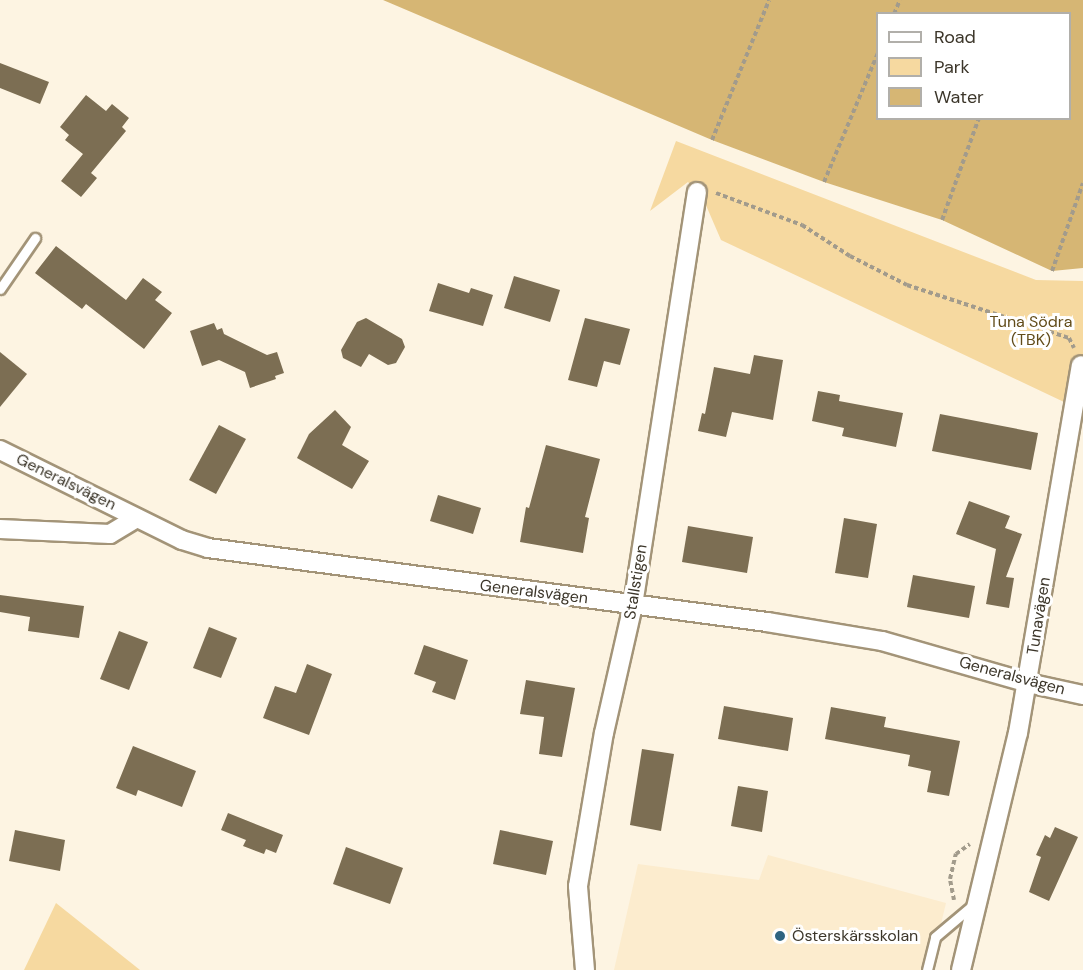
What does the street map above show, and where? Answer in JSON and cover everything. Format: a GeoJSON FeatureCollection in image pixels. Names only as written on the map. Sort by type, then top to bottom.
{"type":"FeatureCollection","features":[{"type":"Feature","properties":{"kind":"street","name":"Stallstigen"},"geometry":{"type":"LineString","coordinates":[[585,970],[578,886],[604,733],[633,605],[697,192]]}},
{"type":"Feature","properties":{"kind":"street","name":"Tunavägen"},"geometry":{"type":"LineString","coordinates":[[962,970],[1028,683],[1081,365]]}},
{"type":"Feature","properties":{"kind":"street","name":"Generalsvägen"},"geometry":{"type":"LineString","coordinates":[[0,450],[182,540],[208,548],[882,641],[1028,683],[1083,695]]}},
{"type":"Feature","properties":{"kind":"street"},"geometry":{"type":"LineString","coordinates":[[0,529],[110,534],[137,518]]}},
{"type":"Feature","properties":{"kind":"lane"},"geometry":{"type":"LineString","coordinates":[[0,289],[35,238]]}},
{"type":"Feature","properties":{"kind":"lane"},"geometry":{"type":"LineString","coordinates":[[927,970],[935,937],[978,900]]}},
{"type":"Feature","properties":{"kind":"path"},"geometry":{"type":"LineString","coordinates":[[712,140],[769,0]]}},
{"type":"Feature","properties":{"kind":"path"},"geometry":{"type":"LineString","coordinates":[[824,182],[876,58]]}},
{"type":"Feature","properties":{"kind":"path"},"geometry":{"type":"LineString","coordinates":[[942,220],[978,120]]}},
{"type":"Feature","properties":{"kind":"path"},"geometry":{"type":"LineString","coordinates":[[1052,271],[1083,183]]}},
{"type":"Feature","properties":{"kind":"path"},"geometry":{"type":"LineString","coordinates":[[697,192],[701,189],[719,194],[802,225],[850,256],[907,285],[1069,338],[1081,365]]}},
{"type":"Feature","properties":{"kind":"path"},"geometry":{"type":"LineString","coordinates":[[958,918],[950,879],[956,854],[973,842]]}},
{"type":"Feature","properties":{"kind":"shaded area","name":"Österskärsskolan"},"geometry":{"type":"Polygon","coordinates":[[[768,855],[946,903],[930,970],[614,970],[638,864],[759,880],[768,855]]]}},
{"type":"Feature","properties":{"kind":"green space","name":"Tuna Södra (TBK)"},"geometry":{"type":"Polygon","coordinates":[[[676,141],[1036,280],[1083,281],[1083,411],[721,240],[705,203],[688,182],[650,211],[676,141]]]}},
{"type":"Feature","properties":{"kind":"green space"},"geometry":{"type":"Polygon","coordinates":[[[56,903],[140,970],[24,970],[56,903]]]}},
{"type":"Feature","properties":{"kind":"water"},"geometry":{"type":"Polygon","coordinates":[[[383,0],[1083,0],[1083,268],[1052,271],[942,220],[824,182],[712,140],[383,0]]]}},
{"type":"Feature","properties":{"kind":"building"},"geometry":{"type":"Polygon","coordinates":[[[0,63],[49,82],[40,104],[0,88],[0,63]]]}},
{"type":"Feature","properties":{"kind":"building"},"geometry":{"type":"Polygon","coordinates":[[[86,95],[106,111],[112,104],[129,118],[122,127],[126,131],[91,173],[97,178],[81,197],[61,181],[83,154],[65,140],[69,135],[60,127],[86,95]]]}},
{"type":"Feature","properties":{"kind":"building"},"geometry":{"type":"Polygon","coordinates":[[[56,246],[126,300],[143,278],[162,292],[155,300],[172,313],[144,349],[86,304],[82,309],[35,273],[56,246]]]}},
{"type":"Feature","properties":{"kind":"building"},"geometry":{"type":"Polygon","coordinates":[[[514,276],[560,290],[550,322],[504,308],[514,276]]]}},
{"type":"Feature","properties":{"kind":"building"},"geometry":{"type":"Polygon","coordinates":[[[438,283],[469,293],[471,288],[493,295],[483,326],[429,311],[438,283]]]}},
{"type":"Feature","properties":{"kind":"building"},"geometry":{"type":"Polygon","coordinates":[[[366,318],[402,339],[405,347],[396,363],[388,365],[369,354],[361,367],[343,358],[341,350],[357,322],[366,318]]]}},
{"type":"Feature","properties":{"kind":"building"},"geometry":{"type":"Polygon","coordinates":[[[585,318],[630,329],[620,365],[604,361],[597,387],[568,380],[585,318]]]}},
{"type":"Feature","properties":{"kind":"building"},"geometry":{"type":"Polygon","coordinates":[[[214,323],[217,330],[222,328],[224,334],[267,355],[277,352],[284,373],[275,376],[276,379],[250,388],[245,372],[219,360],[202,366],[190,331],[214,323]]]}},
{"type":"Feature","properties":{"kind":"building"},"geometry":{"type":"Polygon","coordinates":[[[0,352],[27,374],[0,407],[0,352]]]}},
{"type":"Feature","properties":{"kind":"building"},"geometry":{"type":"Polygon","coordinates":[[[754,355],[783,360],[773,420],[732,412],[726,437],[698,431],[702,413],[705,414],[714,367],[750,374],[754,355]]]}},
{"type":"Feature","properties":{"kind":"building"},"geometry":{"type":"Polygon","coordinates":[[[818,391],[840,395],[839,401],[903,413],[896,447],[842,436],[844,428],[812,421],[818,391]]]}},
{"type":"Feature","properties":{"kind":"building"},"geometry":{"type":"Polygon","coordinates":[[[335,410],[351,427],[342,445],[369,461],[352,489],[297,458],[309,434],[335,410]]]}},
{"type":"Feature","properties":{"kind":"building"},"geometry":{"type":"Polygon","coordinates":[[[940,414],[1038,433],[1031,470],[932,451],[940,414]]]}},
{"type":"Feature","properties":{"kind":"building"},"geometry":{"type":"Polygon","coordinates":[[[219,425],[246,439],[216,494],[189,480],[219,425]]]}},
{"type":"Feature","properties":{"kind":"building"},"geometry":{"type":"Polygon","coordinates":[[[546,445],[600,459],[585,517],[589,518],[583,553],[520,542],[526,507],[529,508],[546,445]]]}},
{"type":"Feature","properties":{"kind":"building"},"geometry":{"type":"Polygon","coordinates":[[[438,495],[481,508],[473,534],[430,521],[438,495]]]}},
{"type":"Feature","properties":{"kind":"building"},"geometry":{"type":"Polygon","coordinates":[[[969,501],[1010,516],[1005,528],[1022,534],[1006,577],[1014,578],[1009,608],[986,604],[996,549],[956,534],[969,501]]]}},
{"type":"Feature","properties":{"kind":"building"},"geometry":{"type":"Polygon","coordinates":[[[844,518],[877,524],[868,578],[835,573],[844,518]]]}},
{"type":"Feature","properties":{"kind":"building"},"geometry":{"type":"Polygon","coordinates":[[[688,526],[753,537],[747,573],[682,562],[688,526]]]}},
{"type":"Feature","properties":{"kind":"building"},"geometry":{"type":"Polygon","coordinates":[[[913,575],[975,586],[969,618],[907,607],[913,575]]]}},
{"type":"Feature","properties":{"kind":"building"},"geometry":{"type":"Polygon","coordinates":[[[0,595],[84,606],[79,638],[28,631],[30,617],[0,612],[0,595]]]}},
{"type":"Feature","properties":{"kind":"building"},"geometry":{"type":"Polygon","coordinates":[[[209,627],[237,638],[221,678],[193,668],[209,627]]]}},
{"type":"Feature","properties":{"kind":"building"},"geometry":{"type":"Polygon","coordinates":[[[119,631],[148,642],[129,690],[100,679],[119,631]]]}},
{"type":"Feature","properties":{"kind":"building"},"geometry":{"type":"Polygon","coordinates":[[[424,645],[468,660],[455,700],[432,692],[436,682],[414,674],[424,645]]]}},
{"type":"Feature","properties":{"kind":"building"},"geometry":{"type":"Polygon","coordinates":[[[307,664],[332,674],[309,735],[263,718],[275,686],[296,693],[307,664]]]}},
{"type":"Feature","properties":{"kind":"building"},"geometry":{"type":"Polygon","coordinates":[[[526,680],[575,688],[562,757],[539,754],[544,717],[520,714],[526,680]]]}},
{"type":"Feature","properties":{"kind":"building"},"geometry":{"type":"Polygon","coordinates":[[[724,706],[793,718],[788,751],[718,739],[724,706]]]}},
{"type":"Feature","properties":{"kind":"building"},"geometry":{"type":"Polygon","coordinates":[[[831,707],[886,717],[884,727],[960,741],[949,796],[927,792],[931,771],[908,766],[910,755],[825,739],[831,707]]]}},
{"type":"Feature","properties":{"kind":"building"},"geometry":{"type":"Polygon","coordinates":[[[133,746],[196,771],[182,807],[138,790],[136,796],[116,788],[133,746]]]}},
{"type":"Feature","properties":{"kind":"building"},"geometry":{"type":"Polygon","coordinates":[[[642,749],[674,754],[661,831],[630,825],[642,749]]]}},
{"type":"Feature","properties":{"kind":"building"},"geometry":{"type":"Polygon","coordinates":[[[738,786],[768,791],[762,832],[731,826],[738,786]]]}},
{"type":"Feature","properties":{"kind":"building"},"geometry":{"type":"Polygon","coordinates":[[[228,813],[283,835],[276,853],[266,849],[264,854],[243,846],[246,840],[221,830],[228,813]]]}},
{"type":"Feature","properties":{"kind":"building"},"geometry":{"type":"Polygon","coordinates":[[[1055,827],[1078,837],[1049,901],[1029,892],[1041,857],[1036,855],[1045,835],[1050,838],[1055,827]]]}},
{"type":"Feature","properties":{"kind":"building"},"geometry":{"type":"Polygon","coordinates":[[[15,830],[65,840],[60,871],[9,861],[15,830]]]}},
{"type":"Feature","properties":{"kind":"building"},"geometry":{"type":"Polygon","coordinates":[[[500,830],[553,841],[546,875],[493,864],[500,830]]]}},
{"type":"Feature","properties":{"kind":"building"},"geometry":{"type":"Polygon","coordinates":[[[346,847],[403,868],[390,904],[333,884],[346,847]]]}},
{"type":"Feature","properties":{"kind":"place","name":"Österskärsskolan"},"geometry":{"type":"Point","coordinates":[780,936]}}]}
